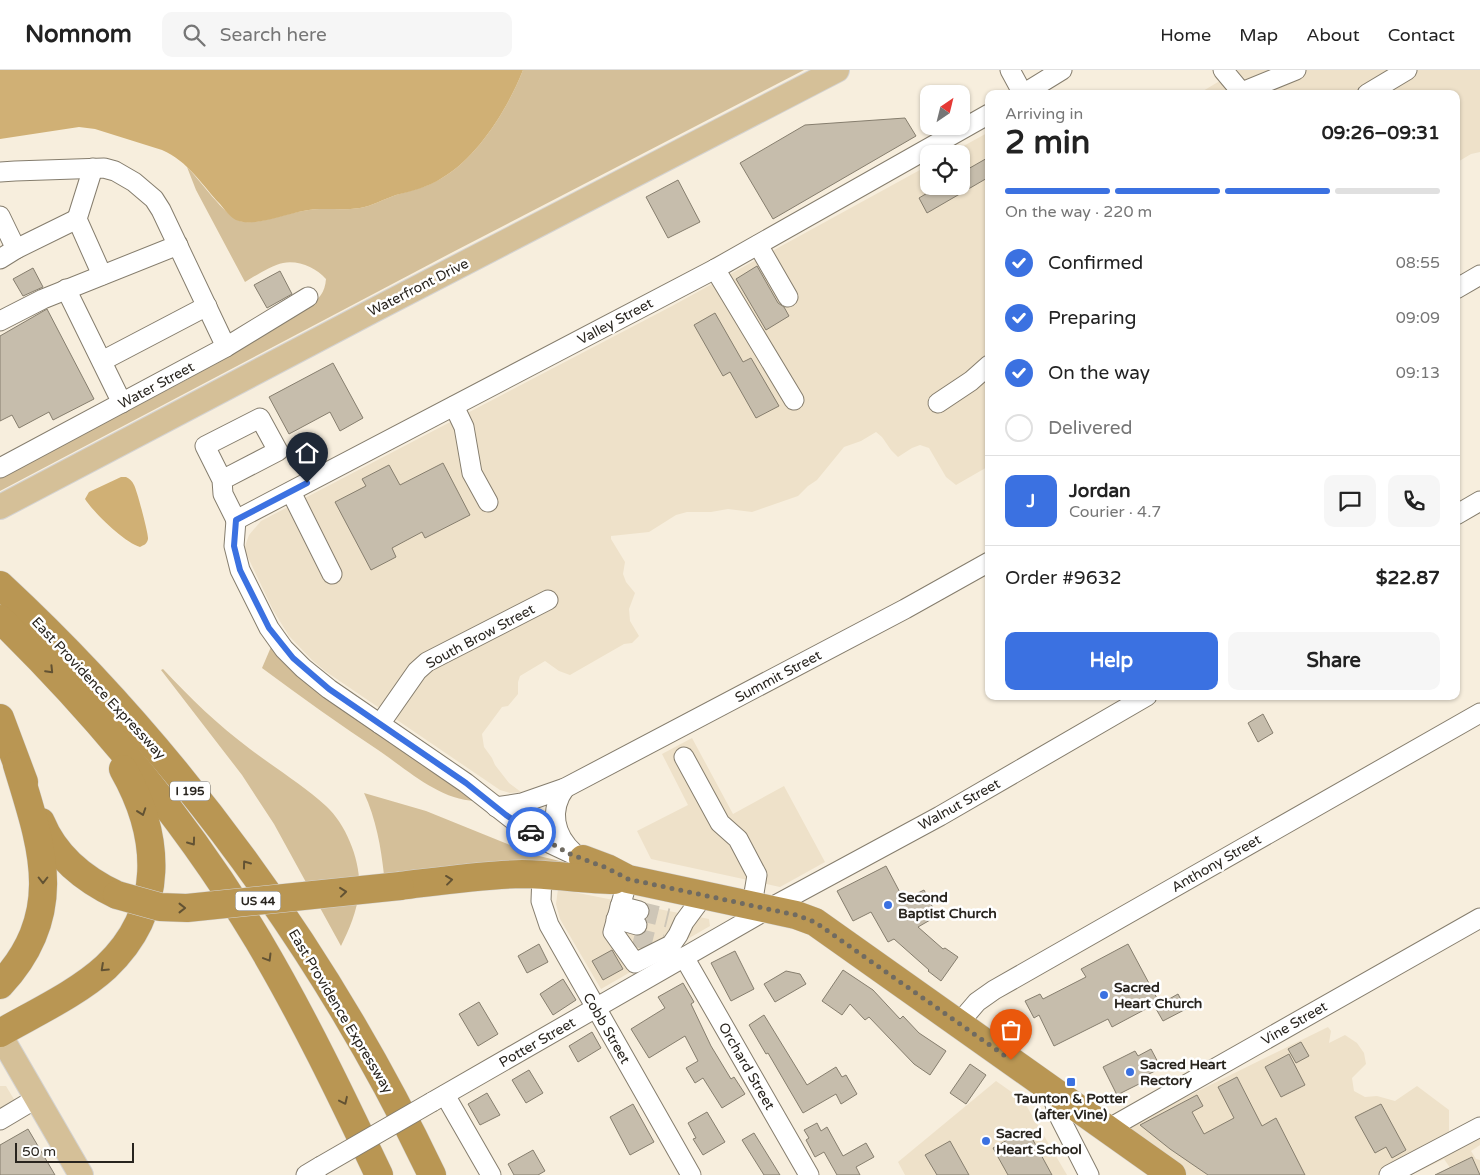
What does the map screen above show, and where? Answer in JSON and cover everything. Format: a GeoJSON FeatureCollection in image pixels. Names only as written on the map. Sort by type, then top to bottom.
{"type":"FeatureCollection","features":[{"type":"Feature","properties":{"kind":"highway","name":"East Providence Expressway"},"geometry":{"type":"LineString","coordinates":[[0,586],[38,640],[73,695],[117,744],[193,843],[234,903],[305,1024],[379,1175]]}},
{"type":"Feature","properties":{"kind":"highway","name":"East Providence Expressway"},"geometry":{"type":"LineString","coordinates":[[0,619],[38,640],[99,686],[170,765],[213,819],[276,906],[352,1024],[399,1108],[432,1175]]}},
{"type":"Feature","properties":{"kind":"highway"},"geometry":{"type":"LineString","coordinates":[[0,1034],[74,990],[105,967],[115,957],[132,933],[144,908],[149,892],[151,845],[141,808],[115,755],[73,695]]}},
{"type":"Feature","properties":{"kind":"highway","name":"US 44"},"geometry":{"type":"LineString","coordinates":[[0,718],[17,765],[44,829],[52,842],[60,854],[82,874],[104,889],[117,895],[160,907],[187,908],[488,876],[542,875],[600,880],[628,879],[806,918],[823,926],[1108,1129],[1168,1174]]}},
{"type":"Feature","properties":{"kind":"highway"},"geometry":{"type":"LineString","coordinates":[[6,978],[25,951],[35,927],[44,889],[43,864],[39,840],[17,765]]}},
{"type":"Feature","properties":{"kind":"highway","name":"US 44"},"geometry":{"type":"LineString","coordinates":[[583,859],[607,868],[628,879]]}},
{"type":"Feature","properties":{"kind":"main road","name":"Waterfront Drive"},"geometry":{"type":"LineString","coordinates":[[0,507],[378,308],[838,70]]}},
{"type":"Feature","properties":{"kind":"main road"},"geometry":{"type":"LineString","coordinates":[[0,1034],[81,1175]]}},
{"type":"Feature","properties":{"kind":"street"},"geometry":{"type":"LineString","coordinates":[[1010,70],[1021,90]]}},
{"type":"Feature","properties":{"kind":"street"},"geometry":{"type":"LineString","coordinates":[[1030,90],[1062,70]]}},
{"type":"Feature","properties":{"kind":"street"},"geometry":{"type":"LineString","coordinates":[[1223,70],[1240,90]]}},
{"type":"Feature","properties":{"kind":"street"},"geometry":{"type":"LineString","coordinates":[[1250,90],[1296,70]]}},
{"type":"Feature","properties":{"kind":"street"},"geometry":{"type":"LineString","coordinates":[[1374,90],[1407,70]]}},
{"type":"Feature","properties":{"kind":"street","name":"Valley Street"},"geometry":{"type":"LineString","coordinates":[[236,520],[714,269],[985,116]]}},
{"type":"Feature","properties":{"kind":"street"},"geometry":{"type":"LineString","coordinates":[[0,172],[93,168],[115,171],[144,190],[154,199],[161,210],[226,347]]}},
{"type":"Feature","properties":{"kind":"street"},"geometry":{"type":"LineString","coordinates":[[93,168],[77,219],[102,275]]}},
{"type":"Feature","properties":{"kind":"street"},"geometry":{"type":"LineString","coordinates":[[0,216],[8,254],[77,219]]}},
{"type":"Feature","properties":{"kind":"street"},"geometry":{"type":"LineString","coordinates":[[0,321],[66,289],[178,245]]}},
{"type":"Feature","properties":{"kind":"street"},"geometry":{"type":"LineString","coordinates":[[758,245],[788,297]]}},
{"type":"Feature","properties":{"kind":"street"},"geometry":{"type":"LineString","coordinates":[[714,269],[794,400]]}},
{"type":"Feature","properties":{"kind":"street"},"geometry":{"type":"LineString","coordinates":[[1460,287],[1480,275]]}},
{"type":"Feature","properties":{"kind":"street"},"geometry":{"type":"LineString","coordinates":[[66,289],[122,403]]}},
{"type":"Feature","properties":{"kind":"street","name":"Water Street"},"geometry":{"type":"LineString","coordinates":[[0,468],[226,347],[308,297]]}},
{"type":"Feature","properties":{"kind":"street"},"geometry":{"type":"LineString","coordinates":[[102,361],[207,306]]}},
{"type":"Feature","properties":{"kind":"street"},"geometry":{"type":"LineString","coordinates":[[938,403],[971,381],[985,368]]}},
{"type":"Feature","properties":{"kind":"street"},"geometry":{"type":"LineString","coordinates":[[454,406],[464,427],[472,473],[488,502]]}},
{"type":"Feature","properties":{"kind":"street"},"geometry":{"type":"LineString","coordinates":[[222,480],[223,494],[236,520],[234,546],[237,563],[262,615],[277,639],[293,658],[309,674],[466,783],[539,837],[565,852],[583,859]]}},
{"type":"Feature","properties":{"kind":"street"},"geometry":{"type":"LineString","coordinates":[[291,492],[332,574]]}},
{"type":"Feature","properties":{"kind":"street"},"geometry":{"type":"LineString","coordinates":[[1460,513],[1480,501]]}},
{"type":"Feature","properties":{"kind":"street","name":"Summit Street"},"geometry":{"type":"LineString","coordinates":[[496,807],[522,803],[565,788],[985,564]]}},
{"type":"Feature","properties":{"kind":"street","name":"South Brow Street"},"geometry":{"type":"LineString","coordinates":[[380,724],[417,671],[427,662],[548,600]]}},
{"type":"Feature","properties":{"kind":"street","name":"Walnut Street"},"geometry":{"type":"LineString","coordinates":[[760,907],[940,816],[1140,700]]}},
{"type":"Feature","properties":{"kind":"street","name":"Anthony Street"},"geometry":{"type":"LineString","coordinates":[[959,1023],[977,1002],[994,990],[1480,713]]}},
{"type":"Feature","properties":{"kind":"street"},"geometry":{"type":"LineString","coordinates":[[684,756],[720,823],[738,839],[757,875],[760,907]]}},
{"type":"Feature","properties":{"kind":"street"},"geometry":{"type":"LineString","coordinates":[[565,788],[557,800],[555,822],[565,843],[583,859]]}},
{"type":"Feature","properties":{"kind":"street","name":"Cobb Street"},"geometry":{"type":"LineString","coordinates":[[542,875],[541,901],[545,916],[691,1175]]}},
{"type":"Feature","properties":{"kind":"street"},"geometry":{"type":"LineString","coordinates":[[628,879],[616,919],[635,963],[674,939],[704,895]]}},
{"type":"Feature","properties":{"kind":"street","name":"Potter Street"},"geometry":{"type":"LineString","coordinates":[[314,1171],[596,1008],[674,939],[760,907]]}},
{"type":"Feature","properties":{"kind":"street","name":"Vine Street"},"geometry":{"type":"LineString","coordinates":[[1108,1129],[1480,918]]}},
{"type":"Feature","properties":{"kind":"street"},"geometry":{"type":"LineString","coordinates":[[616,919],[637,924],[616,919]]}},
{"type":"Feature","properties":{"kind":"street","name":"Orchard Street"},"geometry":{"type":"LineString","coordinates":[[674,939],[809,1175]]}},
{"type":"Feature","properties":{"kind":"street"},"geometry":{"type":"LineString","coordinates":[[1048,1086],[1060,1118],[1090,1175]]}},
{"type":"Feature","properties":{"kind":"street"},"geometry":{"type":"LineString","coordinates":[[0,1120],[37,1098]]}},
{"type":"Feature","properties":{"kind":"street"},"geometry":{"type":"LineString","coordinates":[[438,1099],[491,1175]]}},
{"type":"Feature","properties":{"kind":"street"},"geometry":{"type":"LineString","coordinates":[[1389,1175],[1480,1127]]}},
{"type":"Feature","properties":{"kind":"shaded area"},"geometry":{"type":"Polygon","coordinates":[[[0,70],[523,70],[509,100],[479,145],[468,158],[437,181],[364,207],[310,210],[269,220],[243,222],[231,217],[180,160],[162,150],[95,129],[79,127],[0,139],[0,70]]]}},
{"type":"Feature","properties":{"kind":"shaded area"},"geometry":{"type":"Polygon","coordinates":[[[523,70],[804,70],[451,253],[0,491],[0,478],[190,378],[309,307],[323,292],[326,279],[317,271],[301,264],[289,262],[274,266],[245,282],[196,190],[187,167],[220,205],[240,221],[262,221],[310,210],[364,207],[431,184],[455,169],[468,158],[500,115],[523,70]]]}},
{"type":"Feature","properties":{"kind":"shaded area"},"geometry":{"type":"Polygon","coordinates":[[[1238,70],[1480,70],[1480,152],[1471,154],[1460,161],[1460,90],[1205,90],[1238,70]]]}},
{"type":"Feature","properties":{"kind":"shaded area"},"geometry":{"type":"Polygon","coordinates":[[[985,134],[985,468],[956,485],[946,477],[929,448],[920,445],[898,457],[876,432],[861,441],[844,447],[817,480],[798,496],[752,512],[728,509],[711,512],[687,512],[676,515],[649,532],[611,536],[625,562],[623,574],[626,582],[635,593],[629,609],[630,621],[639,636],[632,643],[624,644],[570,675],[559,671],[545,661],[520,676],[518,694],[508,706],[502,707],[482,734],[484,747],[495,765],[509,783],[521,792],[510,793],[500,790],[325,671],[312,660],[289,636],[273,610],[244,549],[249,535],[261,521],[672,306],[920,170],[920,195],[970,195],[970,145],[965,145],[985,134]]]}},
{"type":"Feature","properties":{"kind":"shaded area"},"geometry":{"type":"Polygon","coordinates":[[[121,477],[130,479],[136,489],[140,503],[148,539],[140,547],[133,544],[110,526],[85,499],[89,492],[121,477]]]}},
{"type":"Feature","properties":{"kind":"shaded area"},"geometry":{"type":"Polygon","coordinates":[[[271,647],[283,661],[312,687],[475,798],[475,801],[450,796],[425,783],[262,668],[271,647]]]}},
{"type":"Feature","properties":{"kind":"shaded area"},"geometry":{"type":"Polygon","coordinates":[[[163,669],[194,701],[238,740],[317,798],[334,814],[352,846],[359,881],[355,913],[341,946],[274,824],[242,775],[161,670],[163,669]]]}},
{"type":"Feature","properties":{"kind":"shaded area"},"geometry":{"type":"Polygon","coordinates":[[[692,738],[733,814],[784,786],[825,862],[780,887],[651,859],[637,831],[688,805],[662,754],[692,738]]]}},
{"type":"Feature","properties":{"kind":"shaded area"},"geometry":{"type":"Polygon","coordinates":[[[364,793],[426,811],[535,855],[564,862],[563,866],[384,875],[377,833],[364,793]]]}},
{"type":"Feature","properties":{"kind":"shaded area"},"geometry":{"type":"Polygon","coordinates":[[[558,889],[709,919],[710,926],[601,989],[560,919],[556,904],[558,889]]]}},
{"type":"Feature","properties":{"kind":"shaded area"},"geometry":{"type":"Polygon","coordinates":[[[1328,1027],[1331,1031],[1329,1043],[1345,1035],[1357,1043],[1364,1053],[1366,1064],[1352,1078],[1354,1091],[1365,1097],[1377,1096],[1395,1101],[1417,1086],[1449,1110],[1449,1137],[1480,1130],[1480,1145],[1471,1151],[1476,1159],[1480,1160],[1480,1175],[1455,1175],[1444,1159],[1411,1175],[1162,1175],[1109,1135],[1328,1027]]]}},
{"type":"Feature","properties":{"kind":"shaded area","name":"Sacred Heart School"},"geometry":{"type":"Polygon","coordinates":[[[996,1081],[1023,1100],[1067,1175],[905,1175],[898,1162],[996,1081]]]}},
{"type":"Feature","properties":{"kind":"shaded area"},"geometry":{"type":"Polygon","coordinates":[[[0,1086],[6,1086],[21,1111],[0,1122],[0,1086]]]}},
{"type":"Feature","properties":{"kind":"building"},"geometry":{"type":"Polygon","coordinates":[[[905,118],[916,136],[773,219],[740,163],[805,125],[905,118]]]}},
{"type":"Feature","properties":{"kind":"building"},"geometry":{"type":"Polygon","coordinates":[[[985,159],[985,179],[970,188],[970,168],[985,159]]]}},
{"type":"Feature","properties":{"kind":"building"},"geometry":{"type":"Polygon","coordinates":[[[678,180],[700,222],[668,238],[646,197],[678,180]]]}},
{"type":"Feature","properties":{"kind":"building"},"geometry":{"type":"Polygon","coordinates":[[[924,195],[958,195],[927,213],[919,198],[924,195]]]}},
{"type":"Feature","properties":{"kind":"building"},"geometry":{"type":"Polygon","coordinates":[[[757,266],[778,303],[784,307],[789,316],[766,330],[736,279],[757,266]]]}},
{"type":"Feature","properties":{"kind":"building"},"geometry":{"type":"Polygon","coordinates":[[[33,268],[43,287],[23,296],[13,279],[33,268]]]}},
{"type":"Feature","properties":{"kind":"building"},"geometry":{"type":"Polygon","coordinates":[[[280,271],[292,294],[267,308],[254,285],[280,271]]]}},
{"type":"Feature","properties":{"kind":"building"},"geometry":{"type":"Polygon","coordinates":[[[47,309],[94,399],[53,420],[49,412],[19,428],[12,415],[0,421],[0,336],[47,309]]]}},
{"type":"Feature","properties":{"kind":"building"},"geometry":{"type":"Polygon","coordinates":[[[715,313],[743,362],[751,358],[779,406],[756,418],[730,372],[723,376],[694,325],[715,313]]]}},
{"type":"Feature","properties":{"kind":"building"},"geometry":{"type":"Polygon","coordinates":[[[333,363],[363,418],[340,431],[330,412],[289,434],[269,397],[333,363]]]}},
{"type":"Feature","properties":{"kind":"building"},"geometry":{"type":"Polygon","coordinates":[[[443,463],[470,515],[425,538],[422,532],[392,548],[396,557],[371,570],[335,502],[366,486],[362,479],[389,465],[400,485],[443,463]]]}},
{"type":"Feature","properties":{"kind":"building"},"geometry":{"type":"Polygon","coordinates":[[[1263,714],[1273,733],[1258,742],[1248,723],[1263,714]]]}},
{"type":"Feature","properties":{"kind":"building","name":"Second Baptist Church"},"geometry":{"type":"Polygon","coordinates":[[[886,866],[904,900],[924,890],[937,916],[918,927],[943,949],[945,948],[958,957],[941,981],[894,939],[888,942],[871,912],[853,921],[837,891],[886,866]]]}},
{"type":"Feature","properties":{"kind":"building"},"geometry":{"type":"Polygon","coordinates":[[[539,944],[548,962],[527,973],[518,956],[539,944]]]}},
{"type":"Feature","properties":{"kind":"building","name":"Sacred Heart Church"},"geometry":{"type":"Polygon","coordinates":[[[1128,944],[1159,1002],[1112,1027],[1108,1019],[1054,1046],[1039,1015],[1034,1018],[1025,1001],[1040,994],[1043,999],[1086,977],[1081,969],[1128,944]]]}},
{"type":"Feature","properties":{"kind":"building"},"geometry":{"type":"Polygon","coordinates":[[[612,950],[623,969],[603,980],[592,961],[612,950]]]}},
{"type":"Feature","properties":{"kind":"building"},"geometry":{"type":"Polygon","coordinates":[[[735,951],[754,989],[731,1001],[711,963],[735,951]]]}},
{"type":"Feature","properties":{"kind":"building"},"geometry":{"type":"Polygon","coordinates":[[[843,970],[873,990],[900,1019],[903,1016],[919,1033],[946,1051],[930,1075],[914,1064],[869,1017],[865,1020],[850,1004],[842,1015],[822,1001],[843,970]]]}},
{"type":"Feature","properties":{"kind":"building"},"geometry":{"type":"Polygon","coordinates":[[[786,971],[800,974],[806,984],[775,1002],[764,984],[786,971]]]}},
{"type":"Feature","properties":{"kind":"building"},"geometry":{"type":"Polygon","coordinates":[[[563,979],[576,1000],[553,1015],[540,994],[563,979]]]}},
{"type":"Feature","properties":{"kind":"building"},"geometry":{"type":"Polygon","coordinates":[[[683,983],[694,1002],[691,1004],[711,1046],[731,1079],[734,1077],[745,1094],[722,1108],[703,1078],[695,1083],[686,1068],[698,1061],[685,1036],[649,1058],[631,1029],[665,1008],[658,997],[683,983]]]}},
{"type":"Feature","properties":{"kind":"building"},"geometry":{"type":"Polygon","coordinates":[[[1178,994],[1186,1009],[1163,1021],[1155,1007],[1178,994]]]}},
{"type":"Feature","properties":{"kind":"building"},"geometry":{"type":"Polygon","coordinates":[[[479,1002],[498,1034],[478,1046],[459,1014],[479,1002]]]}},
{"type":"Feature","properties":{"kind":"building"},"geometry":{"type":"Polygon","coordinates":[[[764,1015],[807,1085],[836,1067],[842,1077],[846,1075],[857,1094],[841,1104],[836,1094],[803,1113],[768,1053],[766,1054],[749,1025],[764,1015]]]}},
{"type":"Feature","properties":{"kind":"building"},"geometry":{"type":"Polygon","coordinates":[[[592,1032],[601,1048],[578,1062],[569,1046],[592,1032]]]}},
{"type":"Feature","properties":{"kind":"building"},"geometry":{"type":"Polygon","coordinates":[[[1301,1042],[1309,1056],[1296,1063],[1288,1049],[1301,1042]]]}},
{"type":"Feature","properties":{"kind":"building","name":"Sacred Heart Rectory"},"geometry":{"type":"Polygon","coordinates":[[[1151,1049],[1161,1068],[1147,1075],[1149,1079],[1117,1095],[1103,1067],[1135,1051],[1138,1056],[1151,1049]]]}},
{"type":"Feature","properties":{"kind":"building"},"geometry":{"type":"Polygon","coordinates":[[[1289,1054],[1305,1085],[1281,1097],[1265,1067],[1289,1054]]]}},
{"type":"Feature","properties":{"kind":"building"},"geometry":{"type":"Polygon","coordinates":[[[970,1064],[986,1075],[966,1104],[950,1093],[970,1064]]]}},
{"type":"Feature","properties":{"kind":"building"},"geometry":{"type":"Polygon","coordinates":[[[529,1070],[543,1093],[526,1103],[512,1080],[529,1070]]]}},
{"type":"Feature","properties":{"kind":"building"},"geometry":{"type":"Polygon","coordinates":[[[1237,1077],[1262,1126],[1276,1118],[1305,1175],[1208,1175],[1170,1149],[1140,1125],[1197,1095],[1203,1106],[1192,1112],[1204,1134],[1234,1118],[1218,1087],[1237,1077]]]}},
{"type":"Feature","properties":{"kind":"building"},"geometry":{"type":"Polygon","coordinates":[[[487,1093],[500,1115],[480,1125],[468,1104],[487,1093]]]}},
{"type":"Feature","properties":{"kind":"building"},"geometry":{"type":"Polygon","coordinates":[[[633,1104],[654,1142],[630,1155],[610,1117],[633,1104]]]}},
{"type":"Feature","properties":{"kind":"building"},"geometry":{"type":"Polygon","coordinates":[[[1381,1104],[1406,1150],[1392,1158],[1386,1147],[1375,1153],[1355,1117],[1381,1104]]]}},
{"type":"Feature","properties":{"kind":"building"},"geometry":{"type":"Polygon","coordinates":[[[707,1112],[725,1142],[703,1155],[693,1139],[696,1138],[688,1123],[707,1112]]]}},
{"type":"Feature","properties":{"kind":"building"},"geometry":{"type":"Polygon","coordinates":[[[817,1123],[821,1131],[827,1127],[843,1156],[866,1143],[874,1157],[856,1167],[860,1175],[837,1175],[824,1152],[815,1157],[806,1140],[809,1138],[804,1130],[817,1123]]]}},
{"type":"Feature","properties":{"kind":"building"},"geometry":{"type":"Polygon","coordinates":[[[28,1129],[55,1175],[0,1175],[0,1145],[28,1129]]]}},
{"type":"Feature","properties":{"kind":"building"},"geometry":{"type":"Polygon","coordinates":[[[1027,1129],[1052,1175],[1008,1175],[993,1148],[1027,1129]]]}},
{"type":"Feature","properties":{"kind":"building"},"geometry":{"type":"Polygon","coordinates":[[[754,1133],[780,1175],[764,1175],[742,1140],[754,1133]]]}},
{"type":"Feature","properties":{"kind":"building"},"geometry":{"type":"Polygon","coordinates":[[[950,1141],[969,1175],[937,1175],[925,1155],[950,1141]]]}},
{"type":"Feature","properties":{"kind":"building"},"geometry":{"type":"Polygon","coordinates":[[[533,1150],[545,1171],[538,1175],[514,1175],[508,1164],[533,1150]]]}},
{"type":"Feature","properties":{"kind":"building"},"geometry":{"type":"Polygon","coordinates":[[[1472,1157],[1480,1175],[1435,1175],[1472,1157]]]}},
{"type":"Feature","properties":{"kind":"tunnel"},"geometry":{"type":"LineString","coordinates":[[639,911],[668,918]]}},
{"type":"Feature","properties":{"kind":"tunnel"},"geometry":{"type":"LineString","coordinates":[[634,937],[662,944]]}},
{"type":"Feature","properties":{"kind":"way so far"},"geometry":{"type":"LineString","coordinates":[[531,832],[570,854],[607,868],[628,879],[796,915],[815,922],[1011,1060]]}},
{"type":"Feature","properties":{"kind":"place","name":"Second Baptist Church"},"geometry":{"type":"Point","coordinates":[888,905]}},
{"type":"Feature","properties":{"kind":"place","name":"Sacred Heart Church"},"geometry":{"type":"Point","coordinates":[1104,995]}},
{"type":"Feature","properties":{"kind":"place","name":"Sacred Heart Rectory"},"geometry":{"type":"Point","coordinates":[1130,1072]}},
{"type":"Feature","properties":{"kind":"place","name":"Taunton & Potter (after Vine)"},"geometry":{"type":"Point","coordinates":[1071,1082]}},
{"type":"Feature","properties":{"kind":"place","name":"Sacred Heart School"},"geometry":{"type":"Point","coordinates":[986,1141]}},
{"type":"Feature","properties":{"kind":"route"},"geometry":{"type":"LineString","coordinates":[[307,483],[236,520],[234,546],[237,563],[269,628],[284,649],[315,679],[466,783],[531,832]]}}]}
